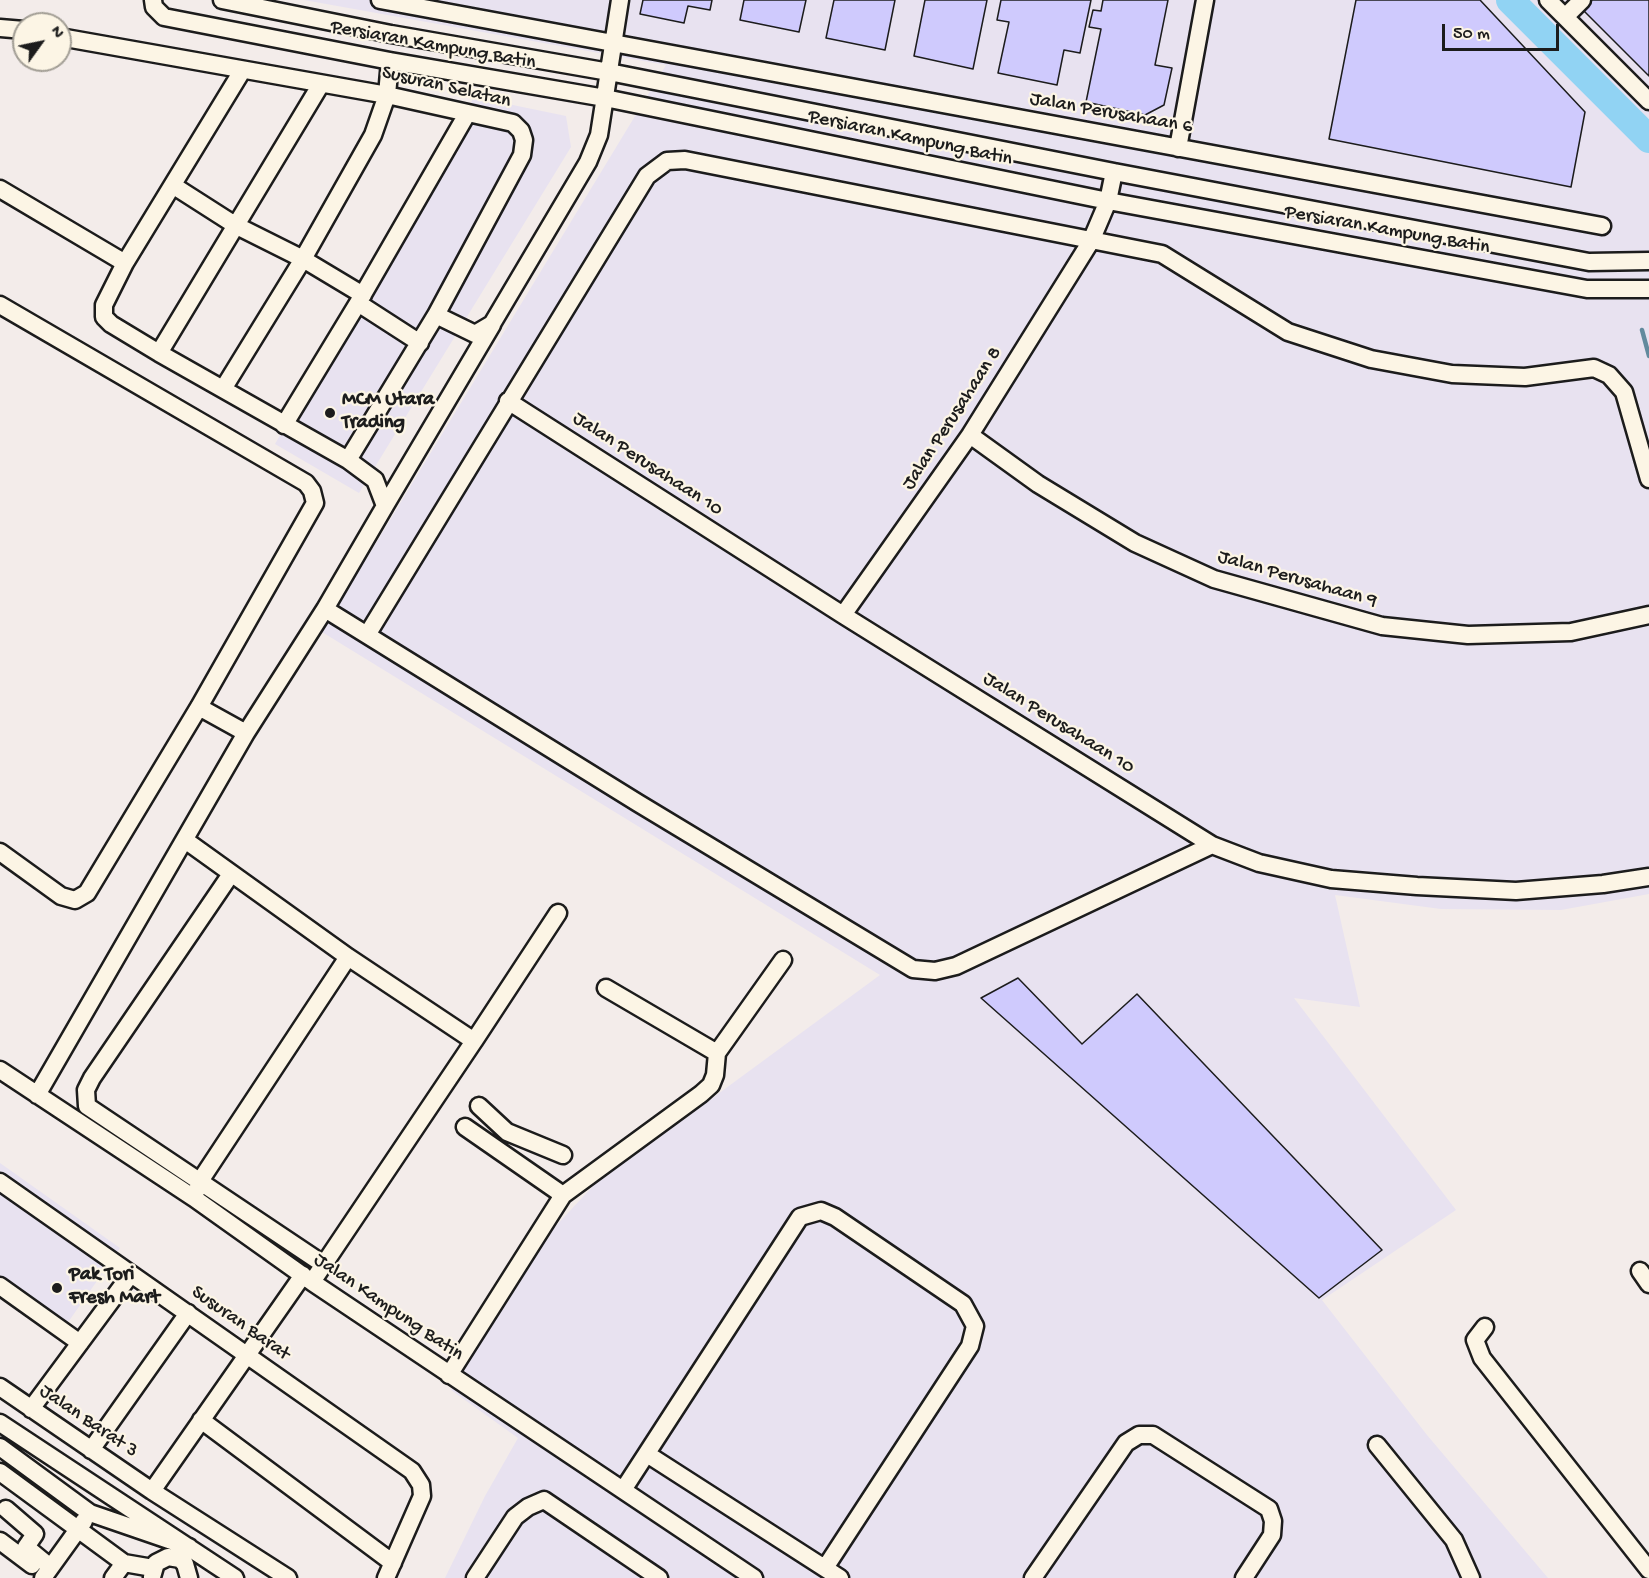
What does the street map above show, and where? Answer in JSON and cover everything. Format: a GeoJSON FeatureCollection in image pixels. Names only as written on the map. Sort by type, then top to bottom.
{"type":"FeatureCollection","features":[{"type":"Feature","properties":{"kind":"street","name":"Persiaran Kampung Batin"},"geometry":{"type":"LineString","coordinates":[[153,0],[154,7],[164,17],[390,61],[605,98],[1108,201],[1587,289],[1649,289]]}},
{"type":"Feature","properties":{"kind":"street","name":"Persiaran Kampung Batin"},"geometry":{"type":"LineString","coordinates":[[222,0],[391,34],[609,72],[1114,172],[1589,262],[1649,261]]}},
{"type":"Feature","properties":{"kind":"street","name":"Jalan Perusahaan 6"},"geometry":{"type":"LineString","coordinates":[[380,0],[1602,226]]}},
{"type":"Feature","properties":{"kind":"street"},"geometry":{"type":"LineString","coordinates":[[37,1095],[246,733],[324,609],[588,162],[598,135],[620,0]]}},
{"type":"Feature","properties":{"kind":"street"},"geometry":{"type":"LineString","coordinates":[[1178,148],[1205,0]]}},
{"type":"Feature","properties":{"kind":"street"},"geometry":{"type":"LineString","coordinates":[[1548,0],[1649,102]]}},
{"type":"Feature","properties":{"kind":"street"},"geometry":{"type":"LineString","coordinates":[[1565,17],[1582,0]]}},
{"type":"Feature","properties":{"kind":"street","name":"Susuran Selatan"},"geometry":{"type":"LineString","coordinates":[[72,39],[387,95],[513,123],[521,131],[524,140],[522,155],[436,315],[348,460]]}},
{"type":"Feature","properties":{"kind":"street"},"geometry":{"type":"LineString","coordinates":[[223,389],[303,259],[373,135],[387,95],[390,61]]}},
{"type":"Feature","properties":{"kind":"street"},"geometry":{"type":"LineString","coordinates":[[242,71],[125,263],[104,305],[104,317],[111,324],[159,353],[348,460],[375,480],[385,506]]}},
{"type":"Feature","properties":{"kind":"street"},"geometry":{"type":"LineString","coordinates":[[159,353],[321,84]]}},
{"type":"Feature","properties":{"kind":"street"},"geometry":{"type":"LineString","coordinates":[[284,425],[361,299],[467,114]]}},
{"type":"Feature","properties":{"kind":"street"},"geometry":{"type":"LineString","coordinates":[[367,634],[647,176],[667,161],[685,160],[1162,254],[1288,332],[1371,359],[1452,374],[1525,377],[1593,368],[1609,375],[1624,392],[1649,479]]}},
{"type":"Feature","properties":{"kind":"street","name":"Jalan Perusahaan 8"},"geometry":{"type":"LineString","coordinates":[[843,615],[970,435],[1091,241],[1108,201],[1114,172]]}},
{"type":"Feature","properties":{"kind":"street"},"geometry":{"type":"LineString","coordinates":[[174,186],[235,225],[303,259],[420,343]]}},
{"type":"Feature","properties":{"kind":"street"},"geometry":{"type":"LineString","coordinates":[[0,189],[125,263]]}},
{"type":"Feature","properties":{"kind":"street"},"geometry":{"type":"LineString","coordinates":[[0,306],[306,483],[312,491],[315,503],[199,708],[87,893],[75,900],[61,896],[0,852]]}},
{"type":"Feature","properties":{"kind":"street"},"geometry":{"type":"LineString","coordinates":[[436,315],[475,334],[492,324]]}},
{"type":"Feature","properties":{"kind":"street","name":"Jalan Perusahaan 10"},"geometry":{"type":"LineString","coordinates":[[508,401],[843,615],[1212,845],[1258,863],[1331,879],[1406,885],[1516,891],[1603,884],[1649,877]]}},
{"type":"Feature","properties":{"kind":"street","name":"Jalan Perusahaan 9"},"geometry":{"type":"LineString","coordinates":[[970,435],[1038,484],[1135,543],[1214,579],[1382,626],[1468,635],[1571,632],[1649,615]]}},
{"type":"Feature","properties":{"kind":"street"},"geometry":{"type":"LineString","coordinates":[[324,609],[913,969],[935,971],[956,966],[1212,845]]}},
{"type":"Feature","properties":{"kind":"street"},"geometry":{"type":"LineString","coordinates":[[199,708],[246,733]]}},
{"type":"Feature","properties":{"kind":"street"},"geometry":{"type":"LineString","coordinates":[[185,840],[348,957],[474,1041]]}},
{"type":"Feature","properties":{"kind":"street"},"geometry":{"type":"LineString","coordinates":[[231,874],[86,1090],[87,1106],[323,1264]]}},
{"type":"Feature","properties":{"kind":"street"},"geometry":{"type":"LineString","coordinates":[[152,1491],[247,1356],[307,1279],[323,1264],[558,913]]}},
{"type":"Feature","properties":{"kind":"street"},"geometry":{"type":"LineString","coordinates":[[194,1198],[200,1181],[348,957]]}},
{"type":"Feature","properties":{"kind":"street"},"geometry":{"type":"LineString","coordinates":[[449,1375],[563,1196],[701,1095],[711,1085],[715,1075],[717,1053],[783,960]]}},
{"type":"Feature","properties":{"kind":"street"},"geometry":{"type":"LineString","coordinates":[[606,988],[717,1053]]}},
{"type":"Feature","properties":{"kind":"street","name":"Jalan Kampung Batin"},"geometry":{"type":"LineString","coordinates":[[0,1070],[194,1198],[307,1279],[754,1578]]}},
{"type":"Feature","properties":{"kind":"street"},"geometry":{"type":"LineString","coordinates":[[479,1106],[507,1132],[563,1155]]}},
{"type":"Feature","properties":{"kind":"street"},"geometry":{"type":"LineString","coordinates":[[465,1127],[563,1196]]}},
{"type":"Feature","properties":{"kind":"street"},"geometry":{"type":"LineString","coordinates":[[493,1146],[507,1132]]}},
{"type":"Feature","properties":{"kind":"street","name":"Susuran Barat"},"geometry":{"type":"LineString","coordinates":[[0,1182],[412,1471],[421,1485],[423,1496],[390,1570]]}},
{"type":"Feature","properties":{"kind":"street"},"geometry":{"type":"LineString","coordinates":[[623,1490],[800,1217],[821,1212],[835,1217],[963,1304],[975,1326],[970,1346],[825,1568]]}},
{"type":"Feature","properties":{"kind":"street"},"geometry":{"type":"LineString","coordinates":[[31,1409],[131,1274]]}},
{"type":"Feature","properties":{"kind":"street"},"geometry":{"type":"LineString","coordinates":[[0,1286],[80,1343]]}},
{"type":"Feature","properties":{"kind":"street"},"geometry":{"type":"LineString","coordinates":[[91,1450],[188,1313]]}},
{"type":"Feature","properties":{"kind":"street"},"geometry":{"type":"LineString","coordinates":[[1485,1327],[1475,1340],[1482,1358],[1649,1570]]}},
{"type":"Feature","properties":{"kind":"street","name":"Jalan Barat 3"},"geometry":{"type":"LineString","coordinates":[[0,1387],[152,1491],[288,1578]]}},
{"type":"Feature","properties":{"kind":"street"},"geometry":{"type":"LineString","coordinates":[[201,1419],[390,1570]]}},
{"type":"Feature","properties":{"kind":"street"},"geometry":{"type":"LineString","coordinates":[[0,1423],[184,1553],[215,1573],[235,1578]]}},
{"type":"Feature","properties":{"kind":"street"},"geometry":{"type":"LineString","coordinates":[[1033,1578],[1126,1443],[1139,1436],[1153,1435],[1269,1509],[1273,1521],[1272,1535],[1244,1578]]}},
{"type":"Feature","properties":{"kind":"street"},"geometry":{"type":"LineString","coordinates":[[1377,1445],[1454,1540],[1471,1578]]}},
{"type":"Feature","properties":{"kind":"street"},"geometry":{"type":"LineString","coordinates":[[0,1447],[90,1513],[184,1553]]}},
{"type":"Feature","properties":{"kind":"street"},"geometry":{"type":"LineString","coordinates":[[647,1454],[840,1578]]}},
{"type":"Feature","properties":{"kind":"street"},"geometry":{"type":"LineString","coordinates":[[0,1472],[124,1563],[153,1573],[156,1563],[184,1553]]}},
{"type":"Feature","properties":{"kind":"street"},"geometry":{"type":"LineString","coordinates":[[22,1488],[3,1513],[35,1534],[26,1547],[47,1574]]}},
{"type":"Feature","properties":{"kind":"street"},"geometry":{"type":"LineString","coordinates":[[475,1578],[515,1517],[528,1507],[544,1500],[659,1578]]}},
{"type":"Feature","properties":{"kind":"street"},"geometry":{"type":"LineString","coordinates":[[47,1574],[90,1513]]}},
{"type":"Feature","properties":{"kind":"street"},"geometry":{"type":"LineString","coordinates":[[0,1541],[47,1574]]}},
{"type":"Feature","properties":{"kind":"street"},"geometry":{"type":"LineString","coordinates":[[184,1553],[189,1578]]}},
{"type":"Feature","properties":{"kind":"street"},"geometry":{"type":"LineString","coordinates":[[113,1578],[124,1563]]}},
{"type":"Feature","properties":{"kind":"shaded area"},"geometry":{"type":"Polygon","coordinates":[[[304,0],[1649,0],[1649,894],[1561,910],[1441,909],[1335,895],[1360,1007],[1294,998],[1456,1210],[1322,1300],[1427,1435],[1548,1578],[445,1578],[485,1496],[518,1438],[451,1390],[554,1228],[594,1185],[880,975],[322,632],[666,65],[304,0]]]}},
{"type":"Feature","properties":{"kind":"shaded area"},"geometry":{"type":"Polygon","coordinates":[[[474,97],[566,116],[571,147],[359,493],[275,444],[474,97]]]}},
{"type":"Feature","properties":{"kind":"shaded area"},"geometry":{"type":"Polygon","coordinates":[[[0,1163],[120,1248],[64,1328],[0,1283],[0,1163]]]}},
{"type":"Feature","properties":{"kind":"building"},"geometry":{"type":"Polygon","coordinates":[[[643,0],[712,0],[710,10],[688,6],[684,23],[640,14],[643,0]]]}},
{"type":"Feature","properties":{"kind":"building"},"geometry":{"type":"Polygon","coordinates":[[[744,0],[806,0],[799,32],[740,20],[744,0]]]}},
{"type":"Feature","properties":{"kind":"building"},"geometry":{"type":"Polygon","coordinates":[[[834,0],[895,0],[885,50],[826,38],[834,0]]]}},
{"type":"Feature","properties":{"kind":"building"},"geometry":{"type":"Polygon","coordinates":[[[925,0],[987,0],[973,69],[914,56],[925,0]]]}},
{"type":"Feature","properties":{"kind":"building"},"geometry":{"type":"Polygon","coordinates":[[[1001,0],[1091,0],[1080,53],[1064,50],[1057,85],[998,73],[1009,22],[997,20],[1001,0]]]}},
{"type":"Feature","properties":{"kind":"building"},"geometry":{"type":"Polygon","coordinates":[[[1103,0],[1168,0],[1155,65],[1172,68],[1164,105],[1145,115],[1086,102],[1101,29],[1089,27],[1093,10],[1101,11],[1103,0]]]}},
{"type":"Feature","properties":{"kind":"building"},"geometry":{"type":"Polygon","coordinates":[[[1356,0],[1480,0],[1585,112],[1571,187],[1329,139],[1356,0]]]}},
{"type":"Feature","properties":{"kind":"building"},"geometry":{"type":"Polygon","coordinates":[[[1591,0],[1649,0],[1649,76],[1582,9],[1591,0]]]}},
{"type":"Feature","properties":{"kind":"building"},"geometry":{"type":"Polygon","coordinates":[[[1018,978],[1082,1044],[1137,994],[1382,1250],[1319,1298],[981,998],[1018,978]]]}},
{"type":"Feature","properties":{"kind":"waterway"},"geometry":{"type":"LineString","coordinates":[[1510,0],[1649,139]]}},
{"type":"Feature","properties":{"kind":"waterway"},"geometry":{"type":"LineString","coordinates":[[1642,330],[1649,356]]}},
{"type":"Feature","properties":{"kind":"place","name":"MCM Utara Trading"},"geometry":{"type":"Point","coordinates":[330,413]}},
{"type":"Feature","properties":{"kind":"place","name":"Pak Tori Fresh Mart"},"geometry":{"type":"Point","coordinates":[57,1288]}}]}
